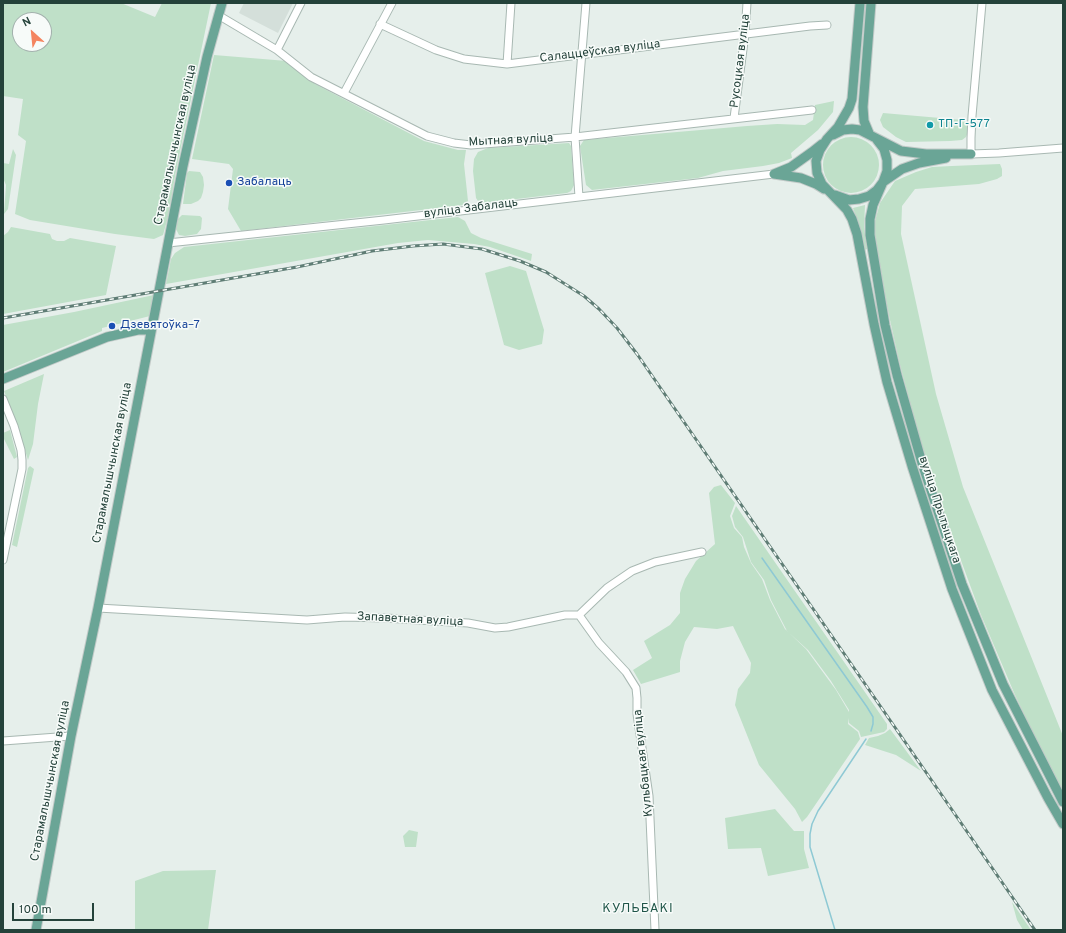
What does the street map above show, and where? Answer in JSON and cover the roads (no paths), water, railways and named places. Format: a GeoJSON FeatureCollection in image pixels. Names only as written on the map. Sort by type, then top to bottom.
{"type":"FeatureCollection","features":[{"type":"Feature","properties":{"kind":"main road","name":"Старамалышчынская вуліца"},"geometry":{"type":"LineString","coordinates":[[36,930],[71,736],[98,608],[150,330],[196,106],[222,3]]}},
{"type":"Feature","properties":{"kind":"main road"},"geometry":{"type":"LineString","coordinates":[[830,193],[822,184],[817,173],[816,161],[820,150],[838,126],[852,100],[860,3]]}},
{"type":"Feature","properties":{"kind":"main road"},"geometry":{"type":"LineString","coordinates":[[774,174],[801,178],[844,199],[859,199],[869,196],[877,190],[883,182],[887,171],[887,160],[884,149],[878,140],[869,133],[864,120],[863,107],[871,3]]}},
{"type":"Feature","properties":{"kind":"main road"},"geometry":{"type":"LineString","coordinates":[[774,174],[791,167],[834,134],[843,130],[852,129],[869,133],[901,151],[926,154],[971,154]]}},
{"type":"Feature","properties":{"kind":"main road"},"geometry":{"type":"LineString","coordinates":[[883,182],[902,169],[919,162],[971,154]]}},
{"type":"Feature","properties":{"kind":"main road","name":"вуліца Прытыцкага"},"geometry":{"type":"LineString","coordinates":[[883,182],[876,196],[870,219],[871,247],[897,375],[922,463],[962,584],[1003,684],[1063,802]]}},
{"type":"Feature","properties":{"kind":"main road","name":"вуліца Прытыцкага"},"geometry":{"type":"LineString","coordinates":[[830,193],[847,210],[857,234],[874,324],[887,382],[912,466],[952,589],[992,690],[1063,824]]}},
{"type":"Feature","properties":{"kind":"main road"},"geometry":{"type":"LineString","coordinates":[[3,379],[107,337],[138,330],[150,330]]}},
{"type":"Feature","properties":{"kind":"street"},"geometry":{"type":"LineString","coordinates":[[277,50],[301,3]]}},
{"type":"Feature","properties":{"kind":"street"},"geometry":{"type":"LineString","coordinates":[[344,93],[392,3]]}},
{"type":"Feature","properties":{"kind":"street"},"geometry":{"type":"LineString","coordinates":[[507,64],[511,3]]}},
{"type":"Feature","properties":{"kind":"street"},"geometry":{"type":"LineString","coordinates":[[579,197],[575,137],[586,3]]}},
{"type":"Feature","properties":{"kind":"street","name":"Русоцкая вуліца"},"geometry":{"type":"LineString","coordinates":[[734,118],[745,34],[747,3]]}},
{"type":"Feature","properties":{"kind":"street"},"geometry":{"type":"LineString","coordinates":[[982,3],[972,123],[971,154],[1063,148]]}},
{"type":"Feature","properties":{"kind":"street","name":"Мытная вуліца"},"geometry":{"type":"LineString","coordinates":[[218,15],[277,50],[312,77],[427,136],[454,143],[470,145],[575,137],[812,110]]}},
{"type":"Feature","properties":{"kind":"street","name":"Салаццеўская вуліца"},"geometry":{"type":"LineString","coordinates":[[380,24],[436,50],[457,57],[507,64],[827,25]]}},
{"type":"Feature","properties":{"kind":"street","name":"вуліца Забалаць"},"geometry":{"type":"LineString","coordinates":[[168,243],[774,174]]}},
{"type":"Feature","properties":{"kind":"street"},"geometry":{"type":"LineString","coordinates":[[3,399],[14,426],[22,460],[22,469],[3,560]]}},
{"type":"Feature","properties":{"kind":"street"},"geometry":{"type":"LineString","coordinates":[[579,615],[607,588],[632,571],[655,562],[702,552]]}},
{"type":"Feature","properties":{"kind":"street","name":"Запаветная вуліца"},"geometry":{"type":"LineString","coordinates":[[98,608],[307,620],[345,617],[385,618],[468,623],[495,628],[508,627],[566,615],[579,615]]}},
{"type":"Feature","properties":{"kind":"street","name":"Кульбацкая вуліца"},"geometry":{"type":"LineString","coordinates":[[579,615],[599,643],[626,672],[636,688],[649,796],[655,930]]}},
{"type":"Feature","properties":{"kind":"street"},"geometry":{"type":"LineString","coordinates":[[3,741],[71,736]]}},
{"type":"Feature","properties":{"kind":"waterway"},"geometry":{"type":"LineString","coordinates":[[762,558],[867,707],[873,717],[871,731]]}},
{"type":"Feature","properties":{"kind":"waterway"},"geometry":{"type":"LineString","coordinates":[[835,930],[810,847],[810,834],[812,824],[818,811],[866,739]]}},
{"type":"Feature","properties":{"kind":"railway"},"geometry":{"type":"LineString","coordinates":[[3,318],[297,267],[372,251],[413,246],[443,244],[482,249],[520,261],[546,272],[584,296],[599,309],[617,328],[637,354],[1035,930]]}},
{"type":"Feature","properties":{"kind":"place","name":"ТП-Г-577"},"geometry":{"type":"Point","coordinates":[930,125]}},
{"type":"Feature","properties":{"kind":"place","name":"Забалаць"},"geometry":{"type":"Point","coordinates":[229,183]}},
{"type":"Feature","properties":{"kind":"place","name":"Дзевятоўка–7"},"geometry":{"type":"Point","coordinates":[112,326]}},
{"type":"Feature","properties":{"kind":"district","name":"КУЛЬБАКІ"},"geometry":{"type":"Point","coordinates":[638,909]}}]}
